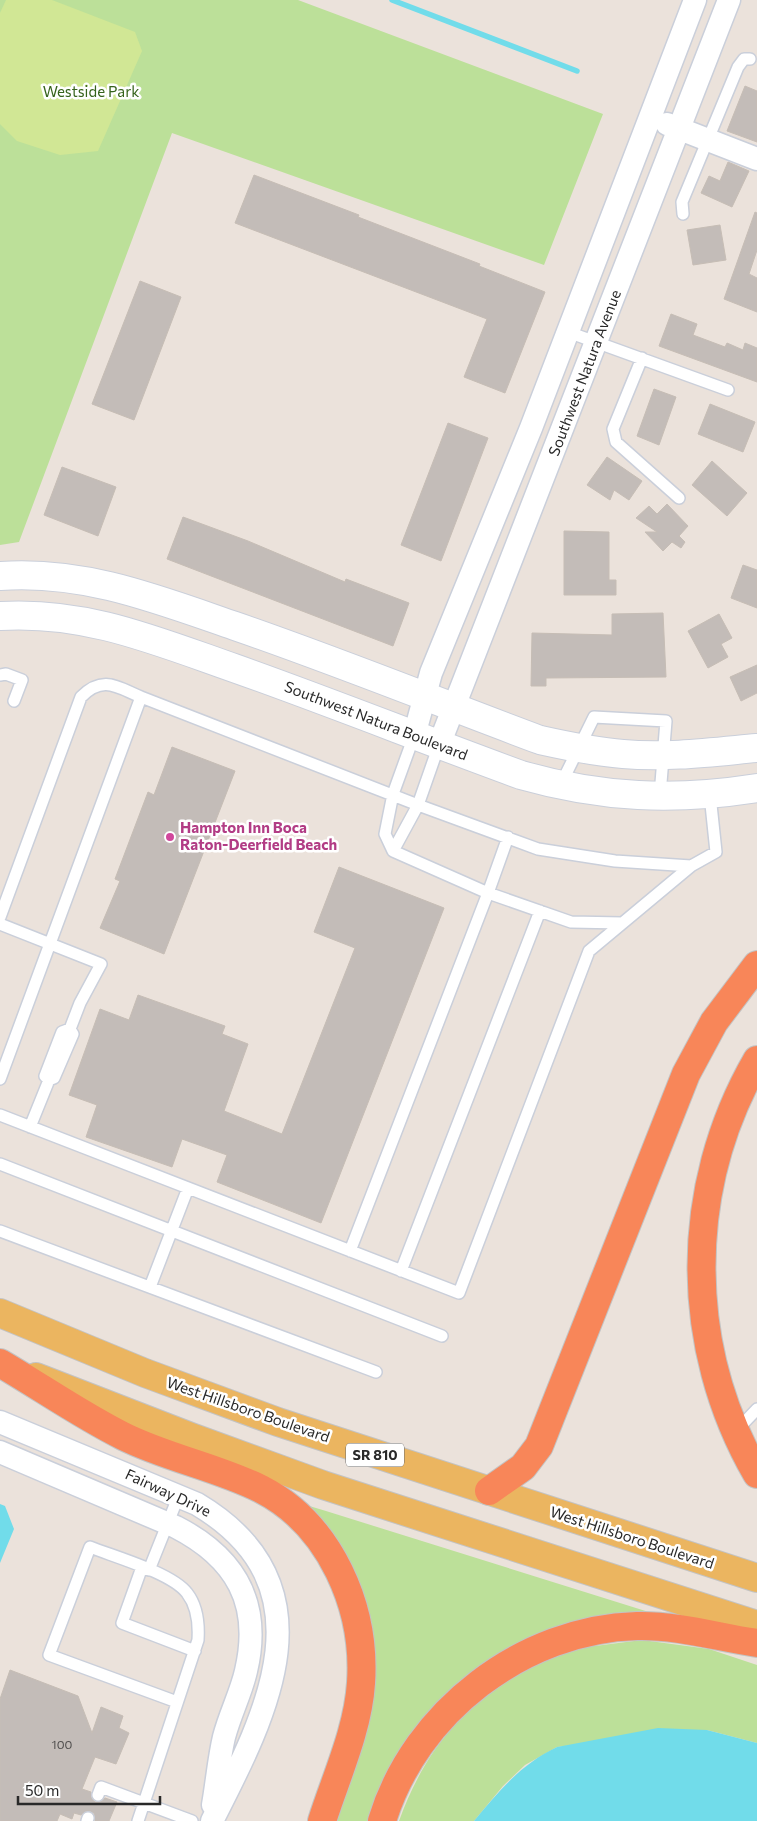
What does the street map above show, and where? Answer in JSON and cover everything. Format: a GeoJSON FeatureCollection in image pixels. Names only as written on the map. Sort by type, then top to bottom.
{"type":"FeatureCollection","features":[{"type":"Feature","properties":{"kind":"highway"},"geometry":{"type":"LineString","coordinates":[[489,1491],[523,1467],[539,1446],[686,1074],[714,1022],[757,965]]}},
{"type":"Feature","properties":{"kind":"highway"},"geometry":{"type":"LineString","coordinates":[[757,1060],[732,1109],[716,1155],[706,1197],[700,1245],[705,1328],[718,1384],[735,1431],[757,1474]]}},
{"type":"Feature","properties":{"kind":"highway"},"geometry":{"type":"LineString","coordinates":[[0,1363],[124,1436],[261,1489],[287,1508],[323,1545],[341,1574],[353,1608],[360,1645],[361,1683],[355,1720],[322,1821]]}},
{"type":"Feature","properties":{"kind":"highway"},"geometry":{"type":"LineString","coordinates":[[382,1821],[392,1792],[406,1766],[439,1721],[468,1692],[528,1653],[595,1630],[638,1626],[681,1628],[718,1637],[757,1643]]}},
{"type":"Feature","properties":{"kind":"main road","name":"West Hillsboro Boulevard"},"geometry":{"type":"LineString","coordinates":[[0,1313],[202,1395],[757,1578]]}},
{"type":"Feature","properties":{"kind":"main road"},"geometry":{"type":"LineString","coordinates":[[0,1363],[183,1434],[324,1485],[757,1625]]}},
{"type":"Feature","properties":{"kind":"street","name":"Southwest Natura Avenue"},"geometry":{"type":"LineString","coordinates":[[427,741],[424,697],[432,673],[568,332],[695,0]]}},
{"type":"Feature","properties":{"kind":"street","name":"Southwest Natura Avenue"},"geometry":{"type":"LineString","coordinates":[[427,741],[454,708],[729,0]]}},
{"type":"Feature","properties":{"kind":"street"},"geometry":{"type":"LineString","coordinates":[[650,117],[757,159]]}},
{"type":"Feature","properties":{"kind":"street"},"geometry":{"type":"LineString","coordinates":[[0,576],[59,576],[93,581],[146,595],[277,640],[540,740],[578,749],[624,754],[663,755],[757,748]]}},
{"type":"Feature","properties":{"kind":"street"},"geometry":{"type":"LineString","coordinates":[[468,583],[498,596]]}},
{"type":"Feature","properties":{"kind":"street","name":"Southwest Natura Boulevard"},"geometry":{"type":"LineString","coordinates":[[0,616],[62,617],[119,628],[291,688],[521,775],[560,786],[610,794],[660,797],[710,795],[757,788]]}},
{"type":"Feature","properties":{"kind":"street","name":"Fairway Drive"},"geometry":{"type":"LineString","coordinates":[[0,1422],[179,1495],[219,1517],[241,1537],[260,1561],[272,1588],[278,1615],[278,1646],[272,1678],[249,1748],[211,1821]]}},
{"type":"Feature","properties":{"kind":"street","name":"Fairway Drive"},"geometry":{"type":"LineString","coordinates":[[0,1452],[168,1522],[200,1539],[224,1561],[236,1576],[246,1598],[251,1618],[251,1644],[246,1672],[224,1737],[211,1821]]}},
{"type":"Feature","properties":{"kind":"lane"},"geometry":{"type":"LineString","coordinates":[[683,214],[682,202],[738,67],[744,59],[750,59]]}},
{"type":"Feature","properties":{"kind":"lane"},"geometry":{"type":"LineString","coordinates":[[568,332],[728,390]]}},
{"type":"Feature","properties":{"kind":"lane"},"geometry":{"type":"LineString","coordinates":[[642,358],[613,429],[616,442],[679,498]]}},
{"type":"Feature","properties":{"kind":"lane"},"geometry":{"type":"LineString","coordinates":[[0,675],[6,674],[22,680],[14,701]]}},
{"type":"Feature","properties":{"kind":"lane"},"geometry":{"type":"LineString","coordinates":[[0,917],[81,697],[90,688],[107,683],[418,805],[538,849],[652,865],[690,866]]}},
{"type":"Feature","properties":{"kind":"lane"},"geometry":{"type":"LineString","coordinates":[[0,1079],[142,697]]}},
{"type":"Feature","properties":{"kind":"lane"},"geometry":{"type":"LineString","coordinates":[[560,786],[594,717],[666,721],[660,797]]}},
{"type":"Feature","properties":{"kind":"lane"},"geometry":{"type":"LineString","coordinates":[[427,741],[393,794],[385,834],[394,852],[488,893],[571,922],[622,923]]}},
{"type":"Feature","properties":{"kind":"lane"},"geometry":{"type":"LineString","coordinates":[[394,852],[418,805],[427,741]]}},
{"type":"Feature","properties":{"kind":"lane"},"geometry":{"type":"LineString","coordinates":[[0,1116],[459,1293],[589,951],[690,866],[716,852],[710,795]]}},
{"type":"Feature","properties":{"kind":"lane"},"geometry":{"type":"LineString","coordinates":[[350,1251],[508,837]]}},
{"type":"Feature","properties":{"kind":"lane"},"geometry":{"type":"LineString","coordinates":[[401,1271],[540,911]]}},
{"type":"Feature","properties":{"kind":"lane"},"geometry":{"type":"LineString","coordinates":[[0,924],[101,964],[80,1003],[70,1029],[62,1032],[45,1076],[49,1080],[30,1127]]}},
{"type":"Feature","properties":{"kind":"lane"},"geometry":{"type":"LineString","coordinates":[[0,1164],[442,1336]]}},
{"type":"Feature","properties":{"kind":"lane"},"geometry":{"type":"LineString","coordinates":[[150,1287],[188,1188]]}},
{"type":"Feature","properties":{"kind":"lane"},"geometry":{"type":"LineString","coordinates":[[0,1230],[376,1372]]}},
{"type":"Feature","properties":{"kind":"lane"},"geometry":{"type":"LineString","coordinates":[[735,1431],[757,1409]]}},
{"type":"Feature","properties":{"kind":"lane"},"geometry":{"type":"LineString","coordinates":[[179,1495],[122,1623],[195,1651]]}},
{"type":"Feature","properties":{"kind":"lane"},"geometry":{"type":"LineString","coordinates":[[138,1821],[195,1651],[198,1640],[199,1618],[187,1592],[163,1575],[90,1548],[49,1655],[177,1702]]}},
{"type":"Feature","properties":{"kind":"lane"},"geometry":{"type":"LineString","coordinates":[[98,1795],[101,1787],[192,1821]]}},
{"type":"Feature","properties":{"kind":"green space","name":"Westside Park"},"geometry":{"type":"Polygon","coordinates":[[[0,0],[298,0],[603,114],[544,265],[172,133],[19,542],[0,545],[0,0]]]}},
{"type":"Feature","properties":{"kind":"green space"},"geometry":{"type":"Polygon","coordinates":[[[6,0],[52,0],[135,32],[142,51],[98,151],[60,155],[17,141],[0,124],[0,13],[6,0]]]}},
{"type":"Feature","properties":{"kind":"green space"},"geometry":{"type":"Polygon","coordinates":[[[296,1502],[652,1613],[512,1650],[372,1821],[331,1821],[369,1644],[296,1502]]]}},
{"type":"Feature","properties":{"kind":"green space"},"geometry":{"type":"Polygon","coordinates":[[[642,1640],[709,1649],[757,1665],[757,1743],[707,1730],[557,1747],[525,1765],[503,1786],[474,1821],[399,1821],[414,1786],[431,1756],[451,1730],[473,1707],[499,1687],[559,1654],[594,1641],[595,1646],[642,1640]]]}},
{"type":"Feature","properties":{"kind":"water"},"geometry":{"type":"Polygon","coordinates":[[[0,1504],[5,1506],[14,1529],[0,1563],[0,1504]]]}},
{"type":"Feature","properties":{"kind":"water"},"geometry":{"type":"Polygon","coordinates":[[[658,1728],[707,1730],[757,1743],[757,1821],[474,1821],[511,1779],[532,1762],[557,1747],[658,1728]]]}},
{"type":"Feature","properties":{"kind":"building"},"geometry":{"type":"Polygon","coordinates":[[[745,86],[757,91],[757,142],[727,131],[745,86]]]}},
{"type":"Feature","properties":{"kind":"building"},"geometry":{"type":"Polygon","coordinates":[[[728,162],[749,171],[732,207],[701,193],[709,176],[720,181],[728,162]]]}},
{"type":"Feature","properties":{"kind":"building"},"geometry":{"type":"Polygon","coordinates":[[[254,175],[359,215],[358,217],[480,264],[479,266],[545,292],[505,393],[464,377],[487,319],[235,223],[254,175]]]}},
{"type":"Feature","properties":{"kind":"building"},"geometry":{"type":"Polygon","coordinates":[[[755,212],[757,213],[757,250],[749,274],[757,278],[757,312],[724,299],[755,212]]]}},
{"type":"Feature","properties":{"kind":"building"},"geometry":{"type":"Polygon","coordinates":[[[720,225],[726,260],[693,265],[687,230],[720,225]]]}},
{"type":"Feature","properties":{"kind":"building"},"geometry":{"type":"Polygon","coordinates":[[[140,281],[181,297],[134,420],[92,404],[140,281]]]}},
{"type":"Feature","properties":{"kind":"building"},"geometry":{"type":"Polygon","coordinates":[[[671,314],[697,324],[693,335],[725,347],[727,343],[743,350],[745,343],[757,348],[757,382],[659,346],[671,314]]]}},
{"type":"Feature","properties":{"kind":"building"},"geometry":{"type":"Polygon","coordinates":[[[654,389],[676,397],[659,445],[637,436],[654,389]]]}},
{"type":"Feature","properties":{"kind":"building"},"geometry":{"type":"Polygon","coordinates":[[[710,404],[755,422],[743,452],[698,434],[710,404]]]}},
{"type":"Feature","properties":{"kind":"building"},"geometry":{"type":"Polygon","coordinates":[[[448,423],[488,438],[441,561],[401,545],[448,423]]]}},
{"type":"Feature","properties":{"kind":"building"},"geometry":{"type":"Polygon","coordinates":[[[607,457],[642,481],[629,500],[614,490],[610,500],[587,485],[607,457]]]}},
{"type":"Feature","properties":{"kind":"building"},"geometry":{"type":"Polygon","coordinates":[[[712,461],[747,493],[727,516],[692,485],[712,461]]]}},
{"type":"Feature","properties":{"kind":"building"},"geometry":{"type":"Polygon","coordinates":[[[62,467],[116,487],[98,536],[44,515],[62,467]]]}},
{"type":"Feature","properties":{"kind":"building"},"geometry":{"type":"Polygon","coordinates":[[[667,504],[688,526],[679,536],[685,542],[681,548],[672,542],[663,551],[645,532],[657,532],[636,518],[649,506],[657,514],[667,504]]]}},
{"type":"Feature","properties":{"kind":"building"},"geometry":{"type":"Polygon","coordinates":[[[183,517],[248,541],[345,582],[346,579],[409,603],[393,646],[167,559],[183,517]]]}},
{"type":"Feature","properties":{"kind":"building"},"geometry":{"type":"Polygon","coordinates":[[[564,531],[609,532],[609,580],[616,580],[616,595],[564,595],[564,531]]]}},
{"type":"Feature","properties":{"kind":"building"},"geometry":{"type":"Polygon","coordinates":[[[743,565],[757,570],[757,608],[731,598],[743,565]]]}},
{"type":"Feature","properties":{"kind":"building"},"geometry":{"type":"Polygon","coordinates":[[[663,613],[666,677],[546,678],[546,686],[531,686],[532,633],[612,635],[612,614],[663,613]]]}},
{"type":"Feature","properties":{"kind":"building"},"geometry":{"type":"Polygon","coordinates":[[[719,614],[732,638],[721,644],[728,657],[708,668],[688,631],[719,614]]]}},
{"type":"Feature","properties":{"kind":"building"},"geometry":{"type":"Polygon","coordinates":[[[757,665],[757,693],[741,701],[730,677],[757,665]]]}},
{"type":"Feature","properties":{"kind":"building","name":"Hampton Inn Boca Raton-Deerfield Beach"},"geometry":{"type":"Polygon","coordinates":[[[172,747],[235,771],[164,954],[100,928],[120,881],[115,879],[148,792],[154,795],[172,747]]]}},
{"type":"Feature","properties":{"kind":"building"},"geometry":{"type":"Polygon","coordinates":[[[339,867],[444,908],[321,1223],[217,1182],[227,1155],[182,1139],[172,1167],[86,1137],[97,1105],[69,1095],[100,1009],[129,1020],[138,995],[225,1026],[222,1034],[248,1044],[224,1111],[282,1134],[355,948],[314,932],[339,867]]]}},
{"type":"Feature","properties":{"kind":"building"},"geometry":{"type":"Polygon","coordinates":[[[10,1670],[78,1696],[92,1733],[101,1707],[123,1716],[119,1728],[129,1733],[116,1764],[95,1757],[82,1789],[91,1792],[91,1797],[95,1802],[100,1802],[105,1798],[117,1802],[109,1821],[95,1821],[94,1813],[87,1811],[81,1815],[74,1813],[72,1819],[60,1814],[57,1821],[0,1821],[0,1699],[10,1670]]]}},
{"type":"Feature","properties":{"kind":"waterway"},"geometry":{"type":"LineString","coordinates":[[392,0],[577,71]]}},
{"type":"Feature","properties":{"kind":"place","name":"Hampton Inn Boca Raton-Deerfield Beach"},"geometry":{"type":"Point","coordinates":[170,837]}}]}
